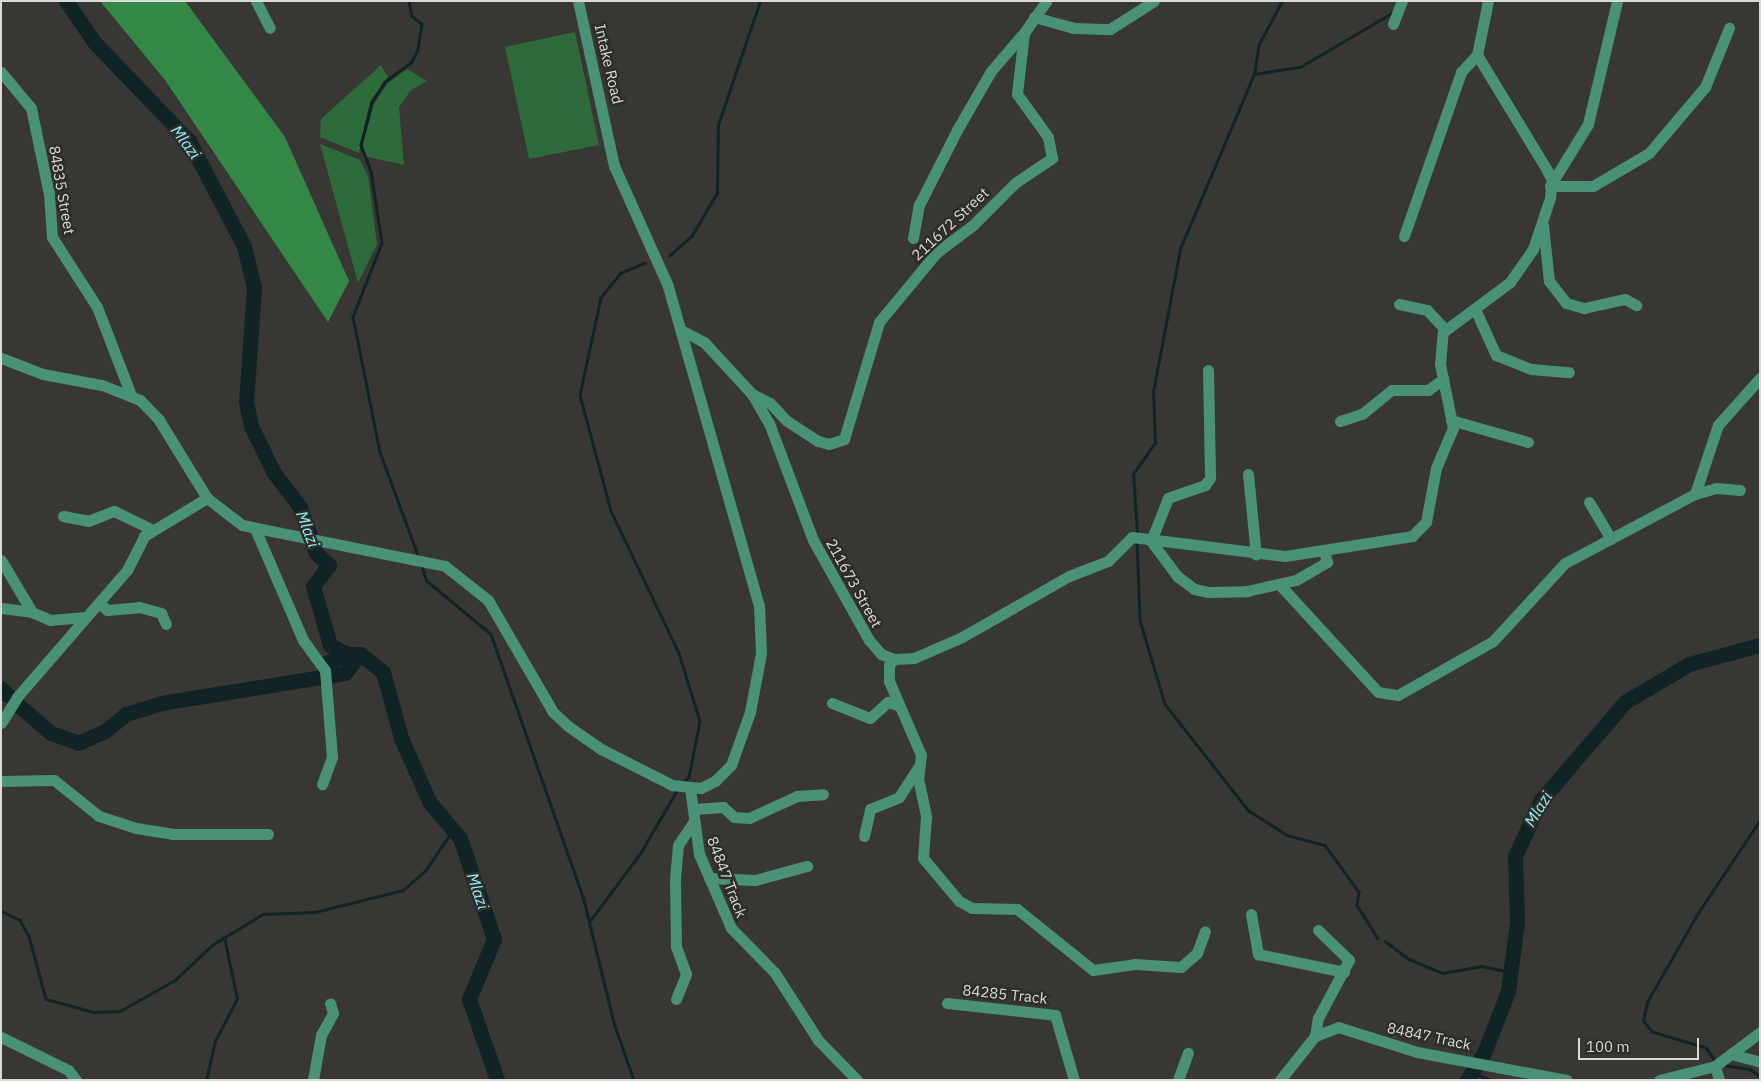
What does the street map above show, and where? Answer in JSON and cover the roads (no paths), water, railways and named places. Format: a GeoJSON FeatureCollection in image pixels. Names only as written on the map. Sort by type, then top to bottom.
{"type":"FeatureCollection","features":[{"type":"Feature","properties":{"kind":"street"},"geometry":{"type":"LineString","coordinates":[[256,1],[270,28]]}},
{"type":"Feature","properties":{"kind":"street","name":"Intake Road"},"geometry":{"type":"LineString","coordinates":[[578,1],[607,135],[620,183],[668,286],[682,330],[762,626],[757,680],[740,747],[725,773],[701,788],[690,788]]}},
{"type":"Feature","properties":{"kind":"street","name":"211672 Street"},"geometry":{"type":"LineString","coordinates":[[751,392],[818,441],[829,444],[844,439],[879,322],[936,253],[974,225],[1016,183],[1052,158],[1048,136],[1016,94],[1024,33],[1046,1]]}},
{"type":"Feature","properties":{"kind":"street"},"geometry":{"type":"LineString","coordinates":[[1034,18],[1074,28],[1110,28],[1154,1]]}},
{"type":"Feature","properties":{"kind":"street"},"geometry":{"type":"LineString","coordinates":[[1393,24],[1402,1]]}},
{"type":"Feature","properties":{"kind":"street"},"geometry":{"type":"LineString","coordinates":[[1404,236],[1459,77],[1477,55],[1488,1]]}},
{"type":"Feature","properties":{"kind":"street"},"geometry":{"type":"LineString","coordinates":[[1550,186],[1588,124],[1617,1]]}},
{"type":"Feature","properties":{"kind":"street"},"geometry":{"type":"LineString","coordinates":[[1550,186],[1593,186],[1649,153],[1705,87],[1728,28]]}},
{"type":"Feature","properties":{"kind":"street"},"geometry":{"type":"LineString","coordinates":[[913,238],[919,205],[957,130],[991,71],[1024,33]]}},
{"type":"Feature","properties":{"kind":"street"},"geometry":{"type":"LineString","coordinates":[[1477,55],[1547,170],[1550,186],[1543,225],[1549,282],[1566,303],[1584,308],[1625,299],[1636,305]]}},
{"type":"Feature","properties":{"kind":"street","name":"84835 Street"},"geometry":{"type":"LineString","coordinates":[[1,72],[31,108],[49,194],[52,237],[97,307],[131,395]]}},
{"type":"Feature","properties":{"kind":"street"},"geometry":{"type":"LineString","coordinates":[[1205,931],[1197,952],[1181,967],[1135,964],[1093,970],[1022,911],[966,905],[926,864],[922,852],[926,818],[919,766],[921,756],[898,706],[889,681],[889,665],[894,659],[914,658],[962,637],[1063,579],[1108,561],[1128,538],[1256,554],[1324,551],[1351,543],[1403,539],[1418,531],[1428,515],[1451,420],[1439,347],[1445,329],[1510,282],[1543,225]]}},
{"type":"Feature","properties":{"kind":"street"},"geometry":{"type":"LineString","coordinates":[[1399,304],[1426,310],[1445,329]]}},
{"type":"Feature","properties":{"kind":"street"},"geometry":{"type":"LineString","coordinates":[[1474,309],[1496,355],[1532,369],[1569,372]]}},
{"type":"Feature","properties":{"kind":"street"},"geometry":{"type":"LineString","coordinates":[[682,330],[704,342],[751,392]]}},
{"type":"Feature","properties":{"kind":"street"},"geometry":{"type":"LineString","coordinates":[[1,358],[131,395],[159,420],[207,498],[231,520],[256,531],[443,564],[488,600],[553,712],[568,726],[654,778],[690,788]]}},
{"type":"Feature","properties":{"kind":"street"},"geometry":{"type":"LineString","coordinates":[[1151,541],[1168,498],[1205,485],[1210,478],[1208,370]]}},
{"type":"Feature","properties":{"kind":"street"},"geometry":{"type":"LineString","coordinates":[[1695,494],[1718,425],[1760,378]]}},
{"type":"Feature","properties":{"kind":"street"},"geometry":{"type":"LineString","coordinates":[[1340,421],[1362,414],[1392,390],[1428,390],[1443,379]]}},
{"type":"Feature","properties":{"kind":"street","name":"211673 Street"},"geometry":{"type":"LineString","coordinates":[[751,392],[772,432],[813,540],[869,640],[881,654],[894,659]]}},
{"type":"Feature","properties":{"kind":"street"},"geometry":{"type":"LineString","coordinates":[[1451,420],[1528,442]]}},
{"type":"Feature","properties":{"kind":"street"},"geometry":{"type":"LineString","coordinates":[[1248,474],[1256,554]]}},
{"type":"Feature","properties":{"kind":"street"},"geometry":{"type":"LineString","coordinates":[[1280,585],[1308,611],[1378,692],[1392,696],[1493,641],[1560,567],[1695,494],[1716,488],[1740,490]]}},
{"type":"Feature","properties":{"kind":"street"},"geometry":{"type":"LineString","coordinates":[[1,723],[17,698],[127,570],[151,529],[207,498]]}},
{"type":"Feature","properties":{"kind":"street"},"geometry":{"type":"LineString","coordinates":[[1589,502],[1611,539]]}},
{"type":"Feature","properties":{"kind":"street"},"geometry":{"type":"LineString","coordinates":[[63,516],[88,521],[114,511],[151,529]]}},
{"type":"Feature","properties":{"kind":"street"},"geometry":{"type":"LineString","coordinates":[[256,531],[303,640],[325,670],[332,757],[322,784]]}},
{"type":"Feature","properties":{"kind":"street"},"geometry":{"type":"LineString","coordinates":[[1151,541],[1177,576],[1199,591],[1280,585],[1324,564],[1328,559],[1324,551]]}},
{"type":"Feature","properties":{"kind":"street"},"geometry":{"type":"LineString","coordinates":[[1,560],[32,612]]}},
{"type":"Feature","properties":{"kind":"street"},"geometry":{"type":"LineString","coordinates":[[99,603],[107,610],[139,607],[161,613],[166,624]]}},
{"type":"Feature","properties":{"kind":"street"},"geometry":{"type":"LineString","coordinates":[[1,608],[32,612],[50,620],[86,617]]}},
{"type":"Feature","properties":{"kind":"street"},"geometry":{"type":"LineString","coordinates":[[832,704],[870,718],[878,716],[888,702],[898,706]]}},
{"type":"Feature","properties":{"kind":"street"},"geometry":{"type":"LineString","coordinates":[[864,836],[870,808],[898,797],[919,766]]}},
{"type":"Feature","properties":{"kind":"street"},"geometry":{"type":"LineString","coordinates":[[1,781],[54,780],[99,816],[136,828],[172,834],[268,834]]}},
{"type":"Feature","properties":{"kind":"street","name":"84847 Track"},"geometry":{"type":"LineString","coordinates":[[690,788],[694,809],[692,823],[709,878],[731,928],[775,973],[818,1040],[857,1080]]}},
{"type":"Feature","properties":{"kind":"street"},"geometry":{"type":"LineString","coordinates":[[694,809],[723,807],[734,817],[749,818],[797,796],[822,794]]}},
{"type":"Feature","properties":{"kind":"street"},"geometry":{"type":"LineString","coordinates":[[676,999],[686,974],[676,946],[674,879],[678,845],[692,823]]}},
{"type":"Feature","properties":{"kind":"street"},"geometry":{"type":"LineString","coordinates":[[709,878],[754,880],[807,866]]}},
{"type":"Feature","properties":{"kind":"street"},"geometry":{"type":"LineString","coordinates":[[1252,914],[1258,954],[1344,972]]}},
{"type":"Feature","properties":{"kind":"street"},"geometry":{"type":"LineString","coordinates":[[1280,1080],[1315,1036],[1318,1018],[1344,972],[1348,958],[1318,930]]}},
{"type":"Feature","properties":{"kind":"street"},"geometry":{"type":"LineString","coordinates":[[313,1080],[322,1035],[333,1013],[330,1003]]}},
{"type":"Feature","properties":{"kind":"street","name":"84285 Track"},"geometry":{"type":"LineString","coordinates":[[947,1003],[1044,1011],[1058,1018],[1074,1080]]}},
{"type":"Feature","properties":{"kind":"street","name":"84847 Track"},"geometry":{"type":"LineString","coordinates":[[1315,1036],[1338,1027],[1416,1052],[1457,1058],[1566,1080]]}},
{"type":"Feature","properties":{"kind":"street"},"geometry":{"type":"LineString","coordinates":[[1660,1080],[1715,1066],[1760,1032]]}},
{"type":"Feature","properties":{"kind":"street"},"geometry":{"type":"LineString","coordinates":[[1,1037],[68,1070],[76,1080]]}},
{"type":"Feature","properties":{"kind":"street"},"geometry":{"type":"LineString","coordinates":[[1178,1080],[1188,1053]]}},
{"type":"Feature","properties":{"kind":"street"},"geometry":{"type":"LineString","coordinates":[[1731,1054],[1760,1062]]}},
{"type":"Feature","properties":{"kind":"street"},"geometry":{"type":"LineString","coordinates":[[1715,1066],[1719,1080]]}},
{"type":"Feature","properties":{"kind":"waterway","name":"Mlazi"},"geometry":{"type":"LineString","coordinates":[[66,1],[95,43],[189,141],[244,246],[254,288],[246,402],[251,426],[274,473],[300,507],[316,553],[329,565],[313,586],[330,645],[348,654],[360,654],[383,672],[401,738],[430,803],[460,838],[494,939],[469,999],[497,1080]]}},
{"type":"Feature","properties":{"kind":"waterway"},"geometry":{"type":"LineString","coordinates":[[409,1],[412,16],[422,24],[418,50],[411,63],[385,82],[372,103],[361,145],[371,171],[382,243],[353,317],[380,452],[419,558]]}},
{"type":"Feature","properties":{"kind":"waterway"},"geometry":{"type":"LineString","coordinates":[[669,256],[692,235],[717,193],[718,125],[760,1]]}},
{"type":"Feature","properties":{"kind":"waterway"},"geometry":{"type":"LineString","coordinates":[[1137,532],[1133,474],[1155,442],[1153,392],[1180,249],[1254,74],[1259,44],[1282,1]]}},
{"type":"Feature","properties":{"kind":"waterway"},"geometry":{"type":"LineString","coordinates":[[1254,74],[1300,67],[1392,13]]}},
{"type":"Feature","properties":{"kind":"waterway"},"geometry":{"type":"LineString","coordinates":[[645,263],[621,273],[601,298],[580,395],[611,511],[679,653],[700,721],[689,777],[684,782]]}},
{"type":"Feature","properties":{"kind":"waterway"},"geometry":{"type":"LineString","coordinates":[[1137,541],[1140,620],[1165,704],[1248,810],[1287,835],[1325,845],[1359,892],[1357,905],[1378,938]]}},
{"type":"Feature","properties":{"kind":"waterway"},"geometry":{"type":"LineString","coordinates":[[422,566],[427,581],[491,634],[583,896],[615,1026],[634,1080]]}},
{"type":"Feature","properties":{"kind":"waterway","name":"Mlazi"},"geometry":{"type":"LineString","coordinates":[[1467,1080],[1484,1053],[1508,991],[1517,922],[1515,856],[1541,800],[1625,702],[1689,664],[1760,645]]}},
{"type":"Feature","properties":{"kind":"waterway"},"geometry":{"type":"LineString","coordinates":[[325,663],[348,654]]}},
{"type":"Feature","properties":{"kind":"waterway"},"geometry":{"type":"LineString","coordinates":[[329,676],[345,673],[360,654]]}},
{"type":"Feature","properties":{"kind":"waterway"},"geometry":{"type":"LineString","coordinates":[[16,703],[51,733],[78,743],[105,731],[126,714],[161,703],[322,677]]}},
{"type":"Feature","properties":{"kind":"waterway"},"geometry":{"type":"LineString","coordinates":[[1,688],[9,696]]}},
{"type":"Feature","properties":{"kind":"waterway"},"geometry":{"type":"LineString","coordinates":[[590,921],[641,852],[677,790]]}},
{"type":"Feature","properties":{"kind":"waterway"},"geometry":{"type":"LineString","coordinates":[[1714,1060],[1706,1048],[1652,1032],[1643,1021],[1647,1002],[1698,913],[1760,820]]}},
{"type":"Feature","properties":{"kind":"waterway"},"geometry":{"type":"LineString","coordinates":[[1,911],[20,920],[29,936],[46,999],[94,1012],[120,1011],[175,980],[212,945],[263,914],[315,912],[403,890],[425,871],[453,830]]}},
{"type":"Feature","properties":{"kind":"waterway"},"geometry":{"type":"LineString","coordinates":[[206,1080],[215,1041],[237,999],[224,937]]}},
{"type":"Feature","properties":{"kind":"waterway"},"geometry":{"type":"LineString","coordinates":[[1385,941],[1409,959],[1442,973],[1481,966],[1510,972]]}},
{"type":"Feature","properties":{"kind":"waterway"},"geometry":{"type":"LineString","coordinates":[[1724,1065],[1750,1069],[1760,1076]]}},
{"type":"Feature","properties":{"kind":"waterway"},"geometry":{"type":"LineString","coordinates":[[1473,1073],[1491,1080]]}}]}
